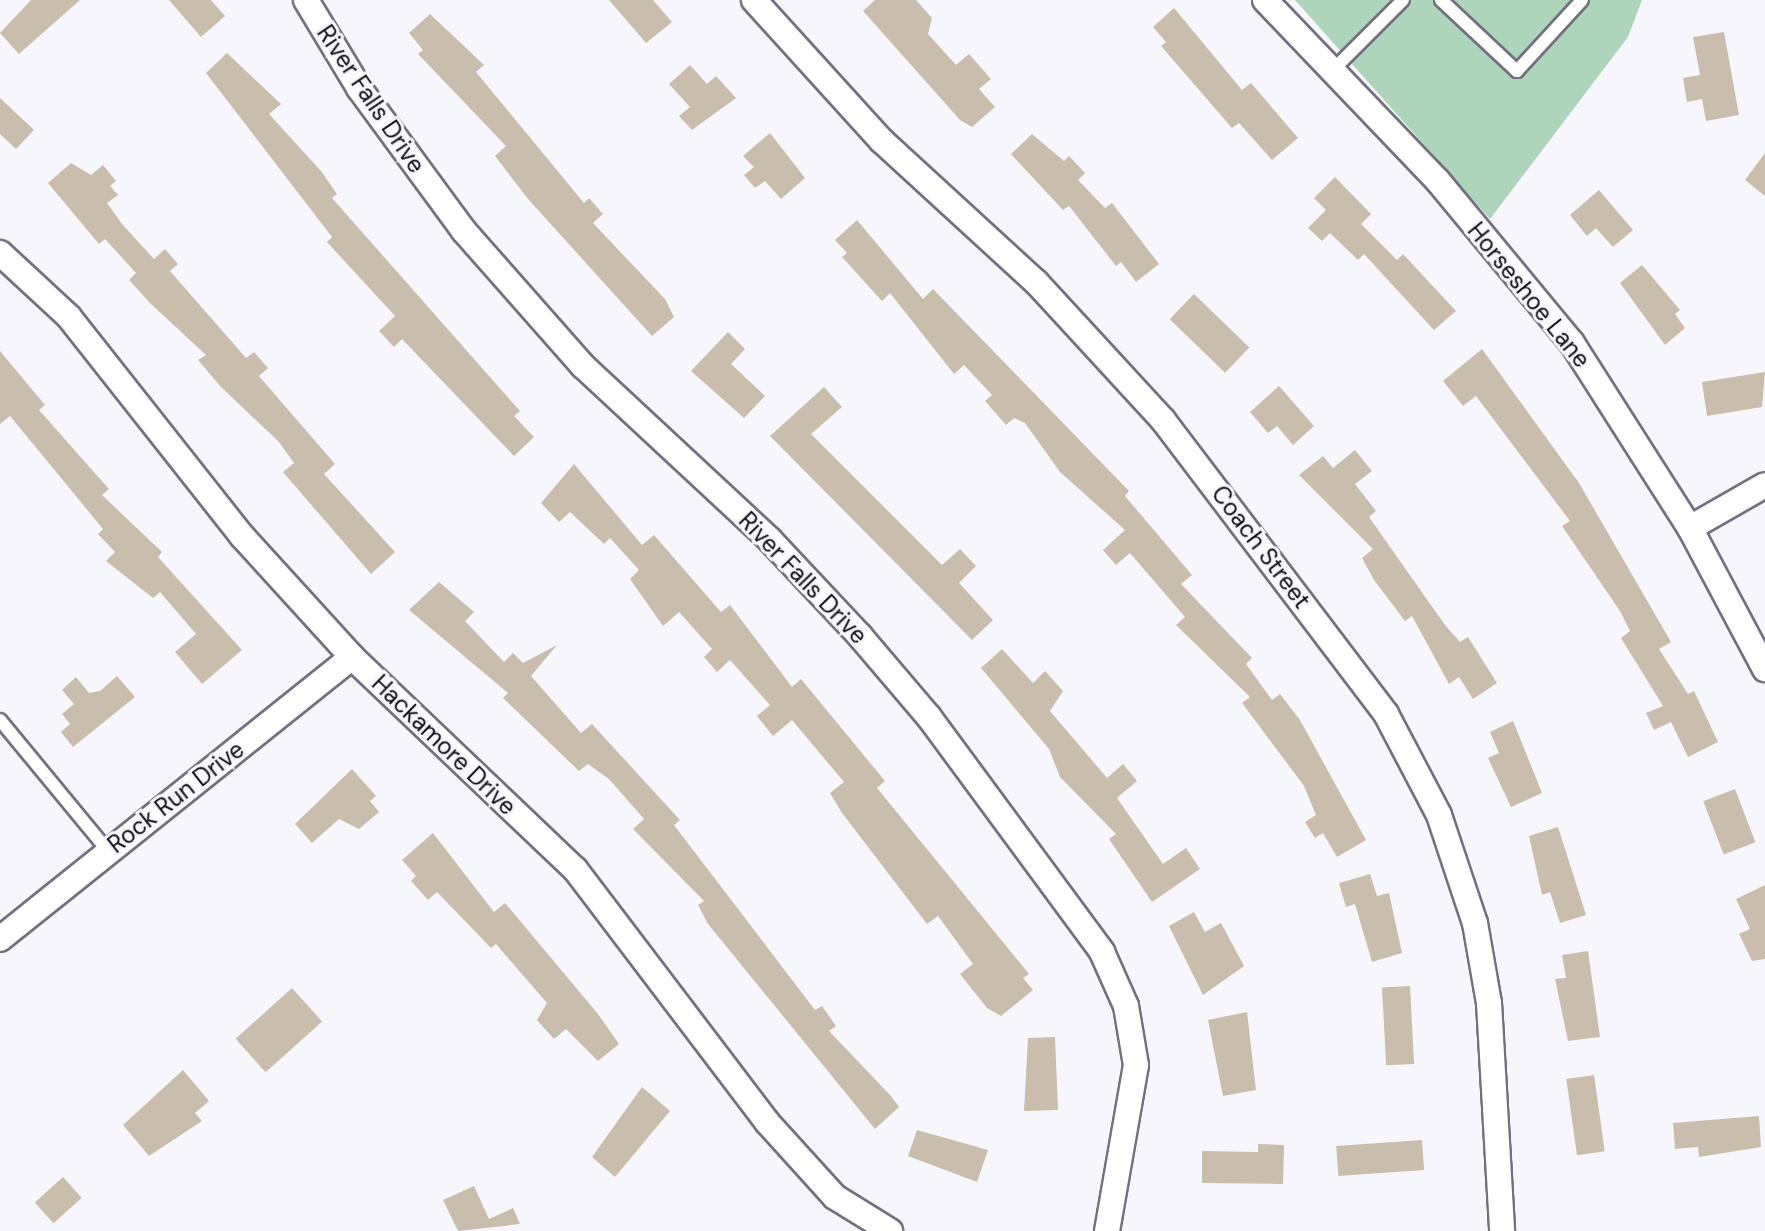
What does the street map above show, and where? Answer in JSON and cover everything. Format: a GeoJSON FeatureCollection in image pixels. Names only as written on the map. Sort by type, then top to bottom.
{"type":"FeatureCollection","features":[{"type":"Feature","properties":{"kind":"street","name":"River Falls Drive"},"geometry":{"type":"LineString","coordinates":[[306,0],[359,88],[464,231],[583,366],[770,540],[860,636],[1102,952],[1126,1006],[1136,1065],[1107,1231]]}},
{"type":"Feature","properties":{"kind":"street","name":"Coach Street"},"geometry":{"type":"LineString","coordinates":[[754,0],[882,141],[1036,282],[1163,420],[1386,714],[1439,815],[1475,923],[1489,1003],[1502,1231]]}},
{"type":"Feature","properties":{"kind":"street","name":"Horseshoe Lane"},"geometry":{"type":"LineString","coordinates":[[1265,0],[1335,68],[1572,343],[1690,528],[1765,669]]}},
{"type":"Feature","properties":{"kind":"street","name":"Hackamore Drive"},"geometry":{"type":"LineString","coordinates":[[0,253],[69,317],[242,536],[352,657],[575,869],[767,1122],[835,1197],[890,1231]]}},
{"type":"Feature","properties":{"kind":"street"},"geometry":{"type":"LineString","coordinates":[[1690,528],[1765,485]]}},
{"type":"Feature","properties":{"kind":"street","name":"Rock Run Drive"},"geometry":{"type":"LineString","coordinates":[[0,939],[352,657]]}},
{"type":"Feature","properties":{"kind":"lane"},"geometry":{"type":"LineString","coordinates":[[1335,68],[1403,0]]}},
{"type":"Feature","properties":{"kind":"lane"},"geometry":{"type":"LineString","coordinates":[[1441,0],[1517,71],[1582,0]]}},
{"type":"Feature","properties":{"kind":"lane"},"geometry":{"type":"LineString","coordinates":[[0,720],[108,851]]}},
{"type":"Feature","properties":{"kind":"green space"},"geometry":{"type":"Polygon","coordinates":[[[1295,0],[1642,0],[1628,37],[1490,219],[1295,0]]]}},
{"type":"Feature","properties":{"kind":"building"},"geometry":{"type":"Polygon","coordinates":[[[31,0],[80,0],[19,54],[0,33],[31,0]]]}},
{"type":"Feature","properties":{"kind":"building"},"geometry":{"type":"Polygon","coordinates":[[[169,0],[211,0],[225,16],[201,37],[169,0]]]}},
{"type":"Feature","properties":{"kind":"building"},"geometry":{"type":"Polygon","coordinates":[[[609,0],[653,0],[672,22],[646,43],[609,0]]]}},
{"type":"Feature","properties":{"kind":"building"},"geometry":{"type":"Polygon","coordinates":[[[875,0],[916,0],[932,18],[928,34],[956,65],[969,54],[991,79],[979,89],[995,107],[972,127],[960,120],[863,11],[875,0]]]}},
{"type":"Feature","properties":{"kind":"building"},"geometry":{"type":"Polygon","coordinates":[[[1174,8],[1242,90],[1251,83],[1298,138],[1272,160],[1239,123],[1232,128],[1161,46],[1166,42],[1153,27],[1174,8]]]}},
{"type":"Feature","properties":{"kind":"building"},"geometry":{"type":"Polygon","coordinates":[[[430,14],[484,65],[476,72],[584,203],[589,198],[603,214],[593,223],[665,299],[674,317],[652,336],[528,199],[495,156],[506,146],[418,54],[423,50],[409,33],[430,14]]]}},
{"type":"Feature","properties":{"kind":"building"},"geometry":{"type":"Polygon","coordinates":[[[1724,32],[1739,115],[1706,121],[1702,99],[1687,102],[1683,78],[1700,75],[1693,37],[1724,32]]]}},
{"type":"Feature","properties":{"kind":"building"},"geometry":{"type":"Polygon","coordinates":[[[227,53],[281,104],[269,114],[321,171],[337,194],[332,198],[520,411],[514,416],[534,437],[514,456],[402,339],[394,347],[379,331],[395,316],[327,242],[332,237],[206,73],[227,53]]]}},
{"type":"Feature","properties":{"kind":"building"},"geometry":{"type":"Polygon","coordinates":[[[690,65],[707,84],[716,76],[736,98],[692,130],[679,116],[690,107],[669,84],[690,65]]]}},
{"type":"Feature","properties":{"kind":"building"},"geometry":{"type":"Polygon","coordinates":[[[0,98],[34,130],[16,149],[0,134],[0,98]]]}},
{"type":"Feature","properties":{"kind":"building"},"geometry":{"type":"Polygon","coordinates":[[[770,133],[805,178],[781,199],[765,181],[755,188],[744,175],[754,167],[743,156],[770,133]]]}},
{"type":"Feature","properties":{"kind":"building"},"geometry":{"type":"Polygon","coordinates":[[[1032,134],[1064,161],[1069,156],[1085,173],[1078,180],[1105,208],[1112,203],[1159,264],[1136,282],[1121,262],[1116,266],[1069,206],[1063,210],[1011,154],[1032,134]]]}},
{"type":"Feature","properties":{"kind":"building"},"geometry":{"type":"Polygon","coordinates":[[[1765,153],[1765,196],[1745,180],[1765,153]]]}},
{"type":"Feature","properties":{"kind":"building"},"geometry":{"type":"Polygon","coordinates":[[[71,163],[91,175],[103,165],[116,181],[110,186],[118,195],[107,203],[122,224],[154,259],[165,249],[178,264],[170,271],[246,358],[254,352],[268,368],[259,376],[335,464],[324,474],[395,552],[371,574],[283,472],[294,463],[279,442],[221,387],[198,360],[206,355],[151,304],[129,280],[136,273],[105,239],[99,244],[48,183],[71,163]]]}},
{"type":"Feature","properties":{"kind":"building"},"geometry":{"type":"Polygon","coordinates":[[[1335,177],[1371,214],[1361,224],[1397,260],[1403,254],[1456,311],[1434,330],[1364,254],[1358,260],[1330,233],[1322,241],[1308,228],[1326,210],[1314,198],[1335,177]]]}},
{"type":"Feature","properties":{"kind":"building"},"geometry":{"type":"Polygon","coordinates":[[[1599,190],[1633,230],[1613,247],[1596,228],[1587,236],[1570,215],[1599,190]]]}},
{"type":"Feature","properties":{"kind":"building"},"geometry":{"type":"Polygon","coordinates":[[[857,220],[923,299],[933,289],[1129,491],[1125,496],[1192,575],[1181,584],[1252,658],[1246,664],[1272,700],[1280,694],[1300,720],[1366,840],[1337,857],[1323,833],[1315,838],[1305,822],[1316,815],[1304,786],[1242,703],[1250,697],[1176,625],[1185,617],[1130,553],[1116,565],[1103,550],[1125,530],[1060,472],[1025,423],[1014,418],[1006,425],[985,401],[992,395],[964,365],[954,374],[890,293],[882,301],[842,257],[847,253],[835,240],[857,220]]]}},
{"type":"Feature","properties":{"kind":"building"},"geometry":{"type":"Polygon","coordinates":[[[1642,265],[1680,310],[1675,314],[1685,328],[1665,345],[1620,283],[1642,265]]]}},
{"type":"Feature","properties":{"kind":"building"},"geometry":{"type":"Polygon","coordinates":[[[1194,294],[1249,347],[1225,373],[1170,319],[1194,294]]]}},
{"type":"Feature","properties":{"kind":"building"},"geometry":{"type":"Polygon","coordinates":[[[728,332],[745,349],[731,364],[765,396],[744,418],[691,371],[728,332]]]}},
{"type":"Feature","properties":{"kind":"building"},"geometry":{"type":"Polygon","coordinates":[[[1482,349],[1579,483],[1671,642],[1659,649],[1688,694],[1694,691],[1718,742],[1688,757],[1671,722],[1654,730],[1646,713],[1663,706],[1621,638],[1630,631],[1620,611],[1562,526],[1570,521],[1476,396],[1463,406],[1443,381],[1482,349]]]}},
{"type":"Feature","properties":{"kind":"building"},"geometry":{"type":"Polygon","coordinates":[[[0,351],[45,405],[39,410],[109,489],[102,495],[162,552],[158,557],[242,650],[202,684],[175,652],[196,634],[160,592],[153,598],[106,561],[115,552],[98,534],[103,529],[10,416],[0,424],[0,351]]]}},
{"type":"Feature","properties":{"kind":"building"},"geometry":{"type":"Polygon","coordinates":[[[1765,372],[1762,407],[1707,416],[1702,382],[1765,372]]]}},
{"type":"Feature","properties":{"kind":"building"},"geometry":{"type":"Polygon","coordinates":[[[1279,386],[1314,426],[1293,445],[1277,426],[1268,433],[1250,412],[1279,386]]]}},
{"type":"Feature","properties":{"kind":"building"},"geometry":{"type":"Polygon","coordinates":[[[824,387],[842,407],[811,434],[942,565],[960,549],[976,566],[959,583],[993,620],[972,640],[770,436],[824,387]]]}},
{"type":"Feature","properties":{"kind":"building"},"geometry":{"type":"Polygon","coordinates":[[[1355,450],[1372,471],[1355,484],[1376,511],[1369,517],[1445,625],[1460,642],[1468,637],[1497,683],[1473,699],[1459,677],[1449,684],[1412,616],[1405,621],[1374,580],[1362,558],[1373,549],[1299,475],[1323,456],[1333,468],[1355,450]]]}},
{"type":"Feature","properties":{"kind":"building"},"geometry":{"type":"Polygon","coordinates":[[[574,464],[642,545],[654,535],[721,612],[730,605],[792,687],[801,679],[885,781],[877,788],[1029,974],[1023,978],[1033,990],[1001,1016],[987,1008],[960,974],[973,964],[938,916],[927,924],[842,813],[830,793],[844,782],[792,720],[773,736],[757,716],[770,705],[730,660],[717,672],[704,657],[712,649],[679,612],[663,626],[630,579],[639,570],[610,538],[604,544],[570,512],[559,522],[541,503],[574,464]]]}},
{"type":"Feature","properties":{"kind":"building"},"geometry":{"type":"Polygon","coordinates":[[[439,582],[474,612],[465,621],[504,662],[513,653],[523,663],[557,645],[531,676],[581,733],[592,724],[680,820],[674,825],[815,1010],[822,1006],[836,1026],[829,1031],[891,1096],[899,1107],[875,1129],[708,924],[698,905],[704,901],[633,829],[644,819],[609,779],[588,764],[579,771],[503,698],[508,693],[409,610],[439,582]]]}},
{"type":"Feature","properties":{"kind":"building"},"geometry":{"type":"Polygon","coordinates":[[[1002,649],[1033,683],[1045,671],[1063,691],[1050,711],[1107,778],[1123,764],[1137,781],[1117,798],[1163,864],[1186,848],[1200,869],[1152,902],[1109,839],[1116,834],[1060,777],[1049,749],[981,668],[1002,649]]]}},
{"type":"Feature","properties":{"kind":"building"},"geometry":{"type":"Polygon","coordinates":[[[117,676],[135,697],[73,747],[61,732],[70,724],[62,714],[74,704],[62,690],[76,677],[89,693],[100,691],[117,676]]]}},
{"type":"Feature","properties":{"kind":"building"},"geometry":{"type":"Polygon","coordinates":[[[1513,721],[1542,793],[1511,807],[1488,758],[1499,753],[1490,732],[1513,721]]]}},
{"type":"Feature","properties":{"kind":"building"},"geometry":{"type":"Polygon","coordinates":[[[352,769],[376,796],[370,801],[379,812],[359,829],[339,819],[312,843],[295,824],[352,769]]]}},
{"type":"Feature","properties":{"kind":"building"},"geometry":{"type":"Polygon","coordinates":[[[1735,789],[1755,842],[1724,854],[1703,801],[1735,789]]]}},
{"type":"Feature","properties":{"kind":"building"},"geometry":{"type":"Polygon","coordinates":[[[1558,827],[1586,915],[1560,923],[1550,892],[1542,895],[1529,836],[1558,827]]]}},
{"type":"Feature","properties":{"kind":"building"},"geometry":{"type":"Polygon","coordinates":[[[433,833],[494,912],[505,903],[598,1014],[619,1044],[598,1061],[566,1029],[554,1039],[537,1020],[547,1003],[496,944],[491,948],[437,892],[428,900],[411,881],[416,876],[402,860],[433,833]]]}},
{"type":"Feature","properties":{"kind":"building"},"geometry":{"type":"Polygon","coordinates":[[[1370,874],[1377,896],[1389,893],[1402,953],[1372,962],[1355,904],[1346,907],[1339,883],[1370,874]]]}},
{"type":"Feature","properties":{"kind":"building"},"geometry":{"type":"Polygon","coordinates":[[[1765,885],[1765,959],[1752,961],[1739,934],[1750,929],[1736,899],[1765,885]]]}},
{"type":"Feature","properties":{"kind":"building"},"geometry":{"type":"Polygon","coordinates":[[[1194,912],[1205,932],[1221,923],[1244,966],[1203,995],[1169,926],[1194,912]]]}},
{"type":"Feature","properties":{"kind":"building"},"geometry":{"type":"Polygon","coordinates":[[[1588,951],[1600,1037],[1568,1041],[1555,979],[1566,978],[1562,955],[1588,951]]]}},
{"type":"Feature","properties":{"kind":"building"},"geometry":{"type":"Polygon","coordinates":[[[1410,986],[1414,1064],[1386,1065],[1382,987],[1410,986]]]}},
{"type":"Feature","properties":{"kind":"building"},"geometry":{"type":"Polygon","coordinates":[[[292,988],[322,1021],[266,1072],[236,1039],[292,988]]]}},
{"type":"Feature","properties":{"kind":"building"},"geometry":{"type":"Polygon","coordinates":[[[1247,1012],[1256,1090],[1223,1096],[1208,1020],[1247,1012]]]}},
{"type":"Feature","properties":{"kind":"building"},"geometry":{"type":"Polygon","coordinates":[[[1055,1037],[1058,1110],[1024,1111],[1028,1038],[1055,1037]]]}},
{"type":"Feature","properties":{"kind":"building"},"geometry":{"type":"Polygon","coordinates":[[[183,1070],[209,1101],[195,1113],[202,1121],[149,1156],[123,1125],[183,1070]]]}},
{"type":"Feature","properties":{"kind":"building"},"geometry":{"type":"Polygon","coordinates":[[[1594,1075],[1605,1151],[1577,1155],[1566,1079],[1594,1075]]]}},
{"type":"Feature","properties":{"kind":"building"},"geometry":{"type":"Polygon","coordinates":[[[642,1087],[670,1111],[615,1177],[592,1157],[642,1087]]]}},
{"type":"Feature","properties":{"kind":"building"},"geometry":{"type":"Polygon","coordinates":[[[1759,1116],[1761,1147],[1699,1157],[1698,1147],[1675,1149],[1673,1123],[1759,1116]]]}},
{"type":"Feature","properties":{"kind":"building"},"geometry":{"type":"Polygon","coordinates":[[[917,1130],[988,1150],[977,1182],[908,1156],[917,1130]]]}},
{"type":"Feature","properties":{"kind":"building"},"geometry":{"type":"Polygon","coordinates":[[[1422,1140],[1424,1170],[1338,1176],[1336,1146],[1422,1140]]]}},
{"type":"Feature","properties":{"kind":"building"},"geometry":{"type":"Polygon","coordinates":[[[1258,1144],[1284,1145],[1283,1184],[1202,1183],[1202,1151],[1258,1152],[1258,1144]]]}},
{"type":"Feature","properties":{"kind":"building"},"geometry":{"type":"Polygon","coordinates":[[[63,1177],[82,1198],[53,1223],[35,1202],[63,1177]]]}},
{"type":"Feature","properties":{"kind":"building"},"geometry":{"type":"Polygon","coordinates":[[[474,1186],[489,1219],[513,1208],[520,1224],[458,1231],[443,1200],[474,1186]]]}}]}
